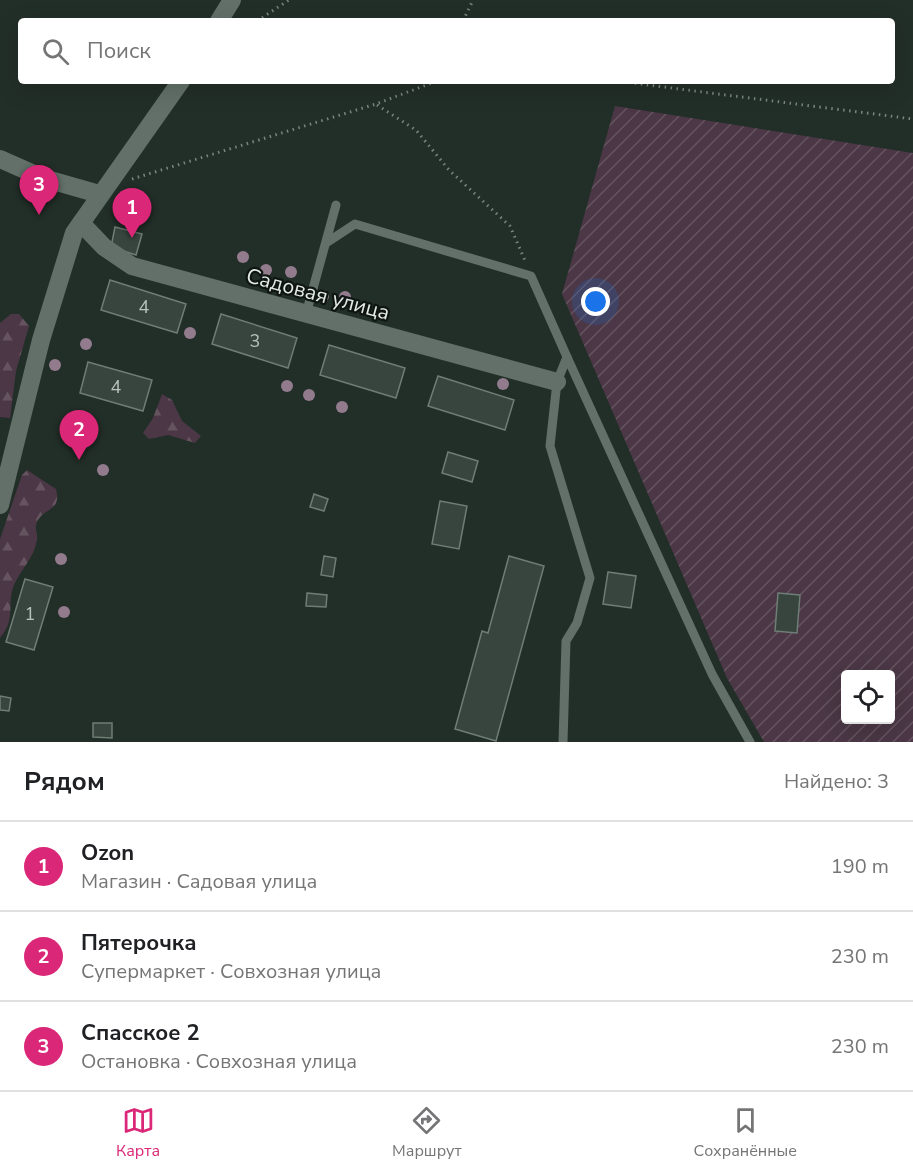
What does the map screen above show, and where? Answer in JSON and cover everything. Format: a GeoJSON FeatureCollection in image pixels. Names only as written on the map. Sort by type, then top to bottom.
{"type":"FeatureCollection","features":[{"type":"Feature","properties":{"kind":"street"},"geometry":{"type":"LineString","coordinates":[[221,18],[232,0]]}},
{"type":"Feature","properties":{"kind":"street"},"geometry":{"type":"LineString","coordinates":[[0,505],[41,340],[74,233],[99,194],[179,84]]}},
{"type":"Feature","properties":{"kind":"street"},"geometry":{"type":"LineString","coordinates":[[0,159],[43,178],[99,194]]}},
{"type":"Feature","properties":{"kind":"street","name":"Садовая улица"},"geometry":{"type":"LineString","coordinates":[[81,223],[104,247],[132,266],[557,382]]}},
{"type":"Feature","properties":{"kind":"lane"},"geometry":{"type":"LineString","coordinates":[[306,314],[336,205]]}},
{"type":"Feature","properties":{"kind":"lane"},"geometry":{"type":"LineString","coordinates":[[326,243],[356,224],[531,276],[712,674],[750,742]]}},
{"type":"Feature","properties":{"kind":"lane"},"geometry":{"type":"LineString","coordinates":[[563,742],[566,641],[577,624],[590,578],[550,446],[557,382],[567,357]]}},
{"type":"Feature","properties":{"kind":"path"},"geometry":{"type":"LineString","coordinates":[[261,18],[289,0]]}},
{"type":"Feature","properties":{"kind":"path"},"geometry":{"type":"LineString","coordinates":[[464,18],[473,0]]}},
{"type":"Feature","properties":{"kind":"path"},"geometry":{"type":"LineString","coordinates":[[117,172],[134,179],[376,104],[429,84]]}},
{"type":"Feature","properties":{"kind":"path"},"geometry":{"type":"LineString","coordinates":[[640,84],[913,119]]}},
{"type":"Feature","properties":{"kind":"path"},"geometry":{"type":"LineString","coordinates":[[376,104],[416,130],[449,170],[510,226],[531,276]]}},
{"type":"Feature","properties":{"kind":"green space"},"geometry":{"type":"Polygon","coordinates":[[[615,106],[913,153],[913,742],[764,742],[727,678],[562,294],[615,106]]]}},
{"type":"Feature","properties":{"kind":"green space"},"geometry":{"type":"Polygon","coordinates":[[[11,314],[19,314],[29,326],[16,371],[10,418],[0,417],[0,323],[11,314]]]}},
{"type":"Feature","properties":{"kind":"green space"},"geometry":{"type":"Polygon","coordinates":[[[162,394],[172,400],[182,421],[201,436],[195,443],[168,435],[149,439],[143,433],[153,418],[162,394]]]}},
{"type":"Feature","properties":{"kind":"green space"},"geometry":{"type":"Polygon","coordinates":[[[27,470],[56,489],[57,502],[37,522],[35,546],[14,585],[10,618],[0,638],[0,539],[22,475],[27,470]]]}},
{"type":"Feature","properties":{"kind":"building"},"geometry":{"type":"Polygon","coordinates":[[[115,227],[142,234],[136,255],[111,247],[115,227]]]}},
{"type":"Feature","properties":{"kind":"building"},"geometry":{"type":"Polygon","coordinates":[[[110,280],[186,304],[177,333],[101,310],[110,280]]]}},
{"type":"Feature","properties":{"kind":"building"},"geometry":{"type":"Polygon","coordinates":[[[221,314],[297,338],[288,368],[212,344],[221,314]]]}},
{"type":"Feature","properties":{"kind":"building"},"geometry":{"type":"Polygon","coordinates":[[[329,345],[405,368],[396,398],[320,375],[329,345]]]}},
{"type":"Feature","properties":{"kind":"building"},"geometry":{"type":"Polygon","coordinates":[[[88,362],[152,380],[143,411],[80,393],[88,362]]]}},
{"type":"Feature","properties":{"kind":"building"},"geometry":{"type":"Polygon","coordinates":[[[438,376],[514,400],[505,430],[428,406],[438,376]]]}},
{"type":"Feature","properties":{"kind":"building"},"geometry":{"type":"Polygon","coordinates":[[[448,452],[478,461],[472,482],[442,473],[448,452]]]}},
{"type":"Feature","properties":{"kind":"building"},"geometry":{"type":"Polygon","coordinates":[[[314,494],[328,499],[324,511],[310,507],[314,494]]]}},
{"type":"Feature","properties":{"kind":"building"},"geometry":{"type":"Polygon","coordinates":[[[440,501],[467,506],[459,549],[432,544],[440,501]]]}},
{"type":"Feature","properties":{"kind":"building"},"geometry":{"type":"Polygon","coordinates":[[[324,556],[336,558],[333,577],[321,575],[324,556]]]}},
{"type":"Feature","properties":{"kind":"building"},"geometry":{"type":"Polygon","coordinates":[[[509,556],[544,566],[496,741],[455,729],[482,631],[488,633],[509,556]]]}},
{"type":"Feature","properties":{"kind":"building"},"geometry":{"type":"Polygon","coordinates":[[[608,572],[636,576],[631,608],[603,604],[608,572]]]}},
{"type":"Feature","properties":{"kind":"building"},"geometry":{"type":"Polygon","coordinates":[[[25,579],[53,587],[34,650],[6,642],[25,579]]]}},
{"type":"Feature","properties":{"kind":"building"},"geometry":{"type":"Polygon","coordinates":[[[307,593],[327,595],[326,607],[306,606],[307,593]]]}},
{"type":"Feature","properties":{"kind":"building"},"geometry":{"type":"Polygon","coordinates":[[[778,593],[800,595],[797,633],[775,631],[778,593]]]}},
{"type":"Feature","properties":{"kind":"building"},"geometry":{"type":"Polygon","coordinates":[[[0,696],[11,698],[9,711],[0,710],[0,696]]]}},
{"type":"Feature","properties":{"kind":"building"},"geometry":{"type":"Polygon","coordinates":[[[93,723],[112,723],[112,738],[93,737],[93,723]]]}},
{"type":"Feature","properties":{"kind":"place","name":"Спасское 2"},"geometry":{"type":"Point","coordinates":[39,215]}},
{"type":"Feature","properties":{"kind":"place","name":"Ozon"},"geometry":{"type":"Point","coordinates":[132,238]}},
{"type":"Feature","properties":{"kind":"place","name":"Пятерочка"},"geometry":{"type":"Point","coordinates":[79,460]}}]}
